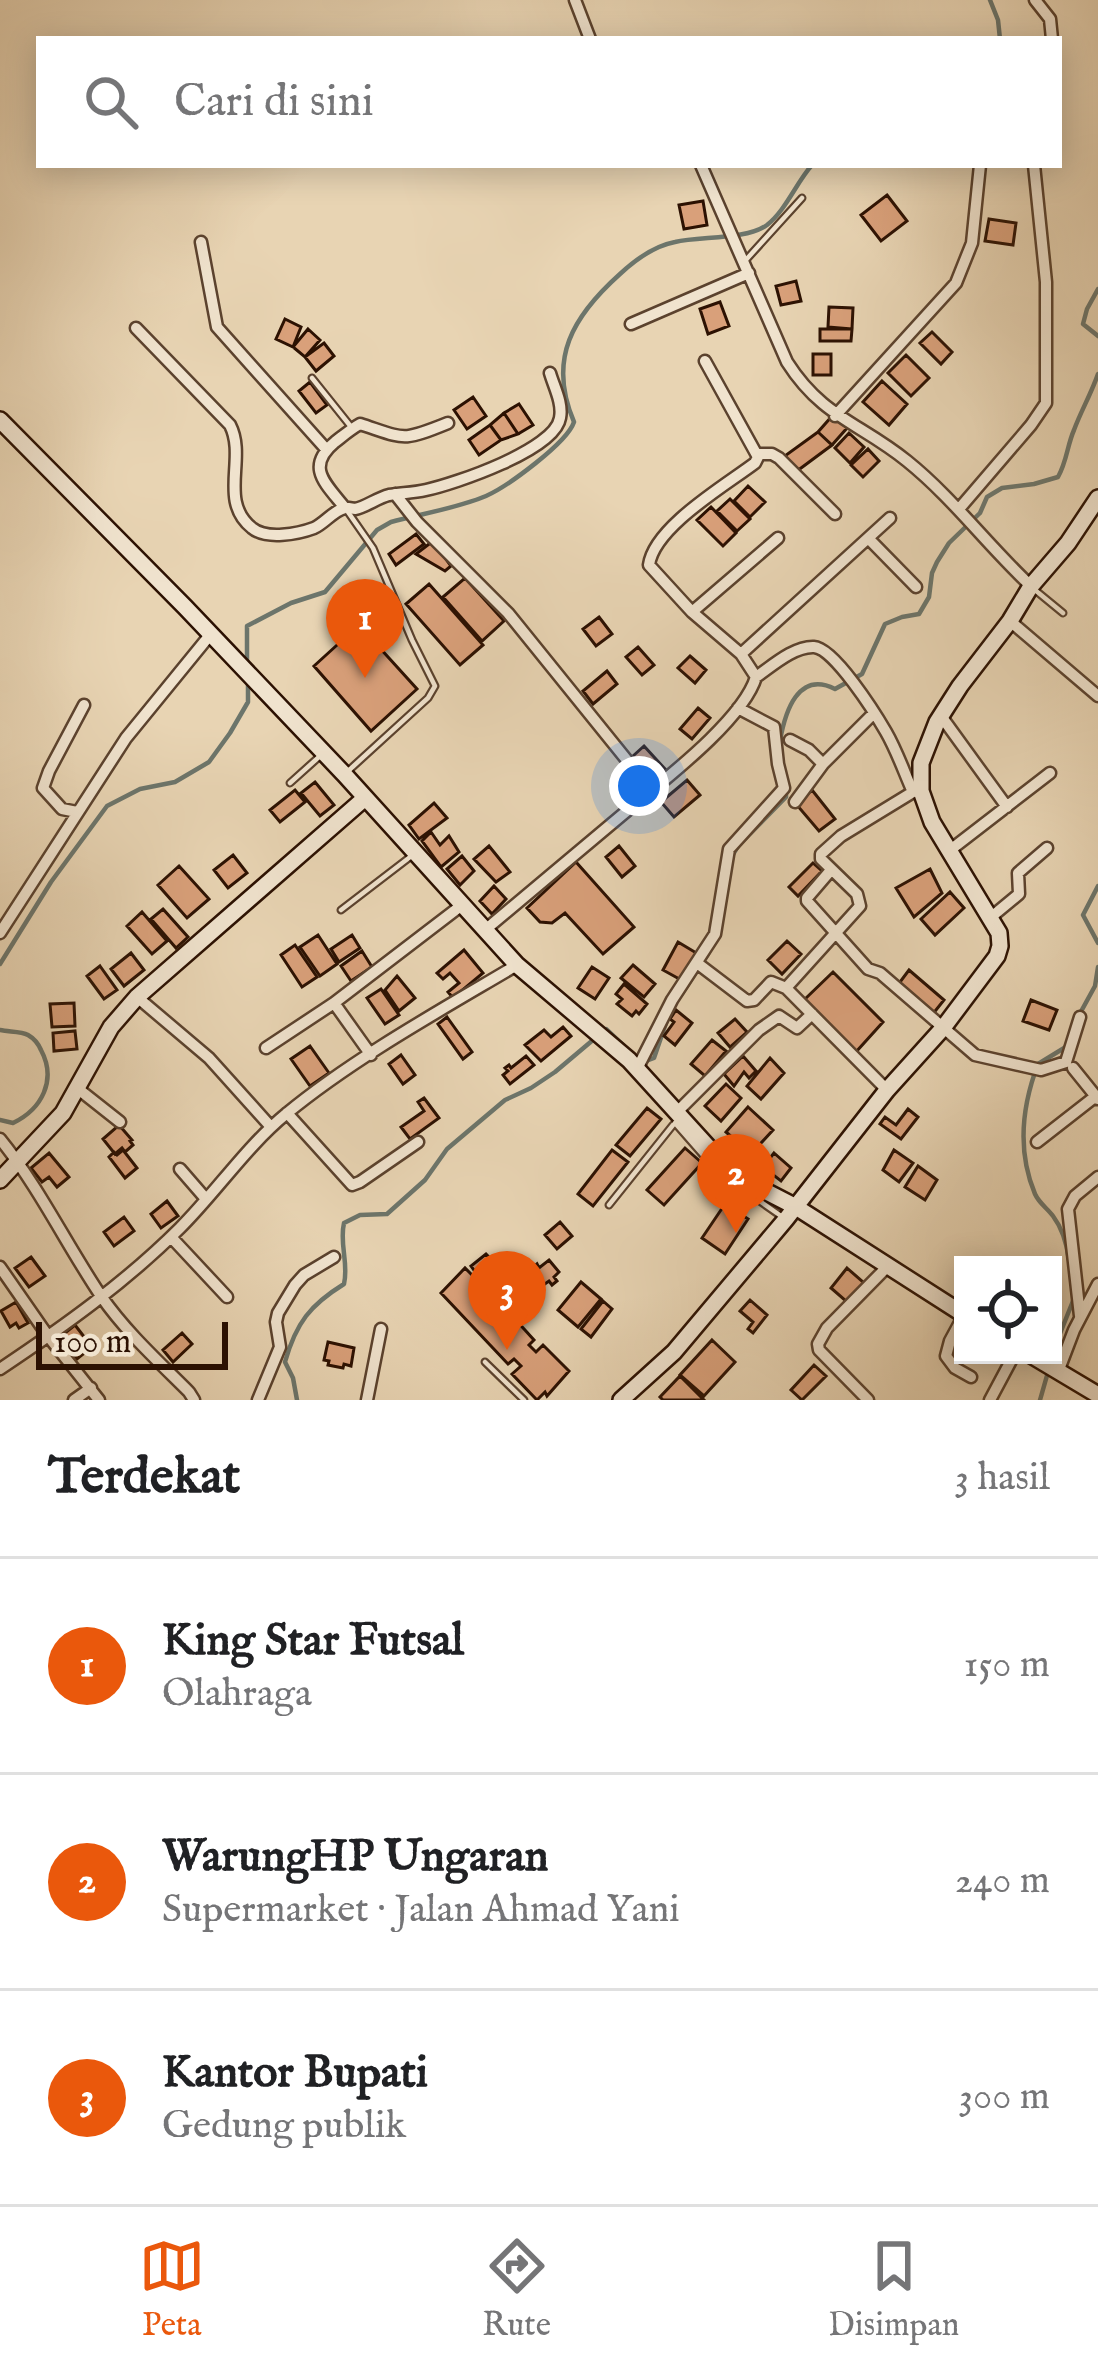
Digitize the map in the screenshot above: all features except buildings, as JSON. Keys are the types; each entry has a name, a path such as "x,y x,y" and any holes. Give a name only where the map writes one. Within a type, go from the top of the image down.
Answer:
{"street":[{"path":"575,0 589,36"},
{"path":"1035,0 1050,20 1052,36"},
{"path":"702,168 788,362 818,402 908,461 1031,586"},
{"path":"836,416 956,283 972,243 980,168"},
{"path":"958,509 1046,403 1046,282 1034,168"},
{"path":"201,242 217,327 326,449"},
{"path":"631,323 746,267"},
{"path":"136,328 230,425 236,436 234,497 241,517 257,533 314,527 345,508 430,489 506,462 557,426 561,416 550,373"},
{"path":"705,361 758,454 755,463 682,519 651,553 651,568 741,654 756,677"},
{"path":"0,420 344,774 517,965 639,1064 678,1117 725,1163 791,1213 954,1310"},
{"path":"345,508 319,469 326,449 360,424 402,438 448,423"},
{"path":"758,454 779,458 835,514"},
{"path":"394,494 508,613 651,790"},
{"path":"917,792 921,763 941,716 1098,498"},
{"path":"741,654 890,518"},
{"path":"692,612 778,538"},
{"path":"868,538 916,587"},
{"path":"1010,622 1098,695"},
{"path":"0,932 126,738 210,635"},
{"path":"485,929 700,748 738,708 756,677 789,654 812,646 828,652 874,713 1001,939 997,956 944,1028 633,1396"},
{"path":"77,812 62,809 43,788 84,704"},
{"path":"639,1064 672,1000 700,965 715,934 729,849 784,788 775,727 738,708"},
{"path":"795,802 823,764 874,713"},
{"path":"941,716 1006,807"},
{"path":"790,740 823,764"},
{"path":"949,851 1050,773"},
{"path":"785,988 858,911 860,901 820,854 917,792"},
{"path":"0,1180 63,1113 111,1027 137,997 365,798"},
{"path":"990,917 1019,893 1018,873 1047,848"},
{"path":"831,870 806,900 868,969 880,974 975,1055 1037,1069 1066,1062 1079,1017"},
{"path":"266,1048 334,1003 462,905"},
{"path":"0,1369 102,1297 171,1237 287,1113 517,965"},
{"path":"700,965 747,1001 771,982 785,988 887,1090"},
{"path":"137,997 218,1067 271,1127"},
{"path":"334,1003 371,1055"},
{"path":"678,1117 759,1030 779,1016 797,1028 812,1014"},
{"path":"1037,1142 1097,1097 1073,1069"},
{"path":"77,1088 120,1122"},
{"path":"287,1113 352,1185 418,1142"},
{"path":"0,1139 102,1297 194,1400"},
{"path":"180,1169 206,1199"},
{"path":"1081,1316 1068,1209 1075,1196 1098,1178"},
{"path":"171,1237 226,1297"},
{"path":"258,1400 280,1347 278,1313 304,1275 334,1257"},
{"path":"868,1400 819,1351 818,1343 886,1267"},
{"path":"0,1268 99,1400"},
{"path":"1098,1284 1047,1365 1098,1395"},
{"path":"367,1400 381,1329"},
{"path":"954,1333 946,1356 971,1377"},
{"path":"989,1400 1009,1364"},
{"path":"74,1400 91,1388"}],"lane":[{"path":"746,267 802,198"},
{"path":"312,377 352,428"},
{"path":"344,774 428,698 435,686 373,548 345,508"},
{"path":"1031,586 1063,613"},
{"path":"290,783 323,752"},
{"path":"341,910 414,854"},
{"path":"609,1205 678,1117"},
{"path":"485,1361 524,1400"}],"waterway":[{"path":"990,0 1000,36"},
{"path":"247,664 247,626 325,592 377,530 486,496 522,474 560,441 574,422 563,378 569,340 589,306 626,269 667,244 758,230 780,212 810,168"},
{"path":"1098,289 1083,324 1098,336"},
{"path":"780,741 790,707 803,689 812,685 835,689 862,674 885,624 919,614 929,597 937,562 980,513 987,497 1002,488 1058,477 1098,374"},
{"path":"0,964 51,882 107,806 140,789 175,782 209,762 248,702 248,681"},
{"path":"732,856 786,797 786,788"},
{"path":"1098,886 1083,915 1098,943"},
{"path":"681,995 708,954"},
{"path":"1078,1017 1095,986 1098,967"},
{"path":"646,1061 654,1058 667,1020"},
{"path":"297,1400 285,1362 306,1316 344,1284 344,1223 360,1215 387,1214 425,1180 447,1149 505,1100 555,1072 606,1029 624,1046"},
{"path":"0,1030 34,1040 47,1072 44,1092 32,1110 13,1123 0,1120"},
{"path":"1069,1045 1038,1064 1024,1129 1029,1178 1059,1226 1069,1260"},
{"path":"1062,1328 1073,1301"},
{"path":"1040,1400 1048,1372"}],"place":[{"name":"King Star Futsal","path":"365,678"},
{"name":"WarungHP Ungaran","path":"736,1233"},
{"name":"Kantor Bupati","path":"507,1350"}]}
